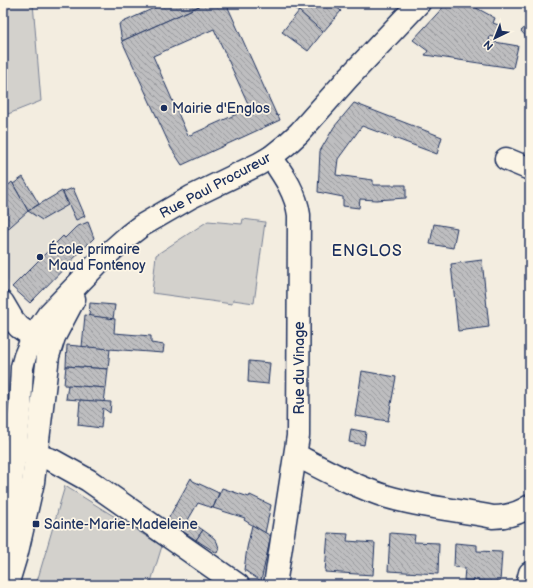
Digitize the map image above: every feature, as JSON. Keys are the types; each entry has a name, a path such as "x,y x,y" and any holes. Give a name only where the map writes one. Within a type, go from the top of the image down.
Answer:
{"street":[{"name":"Rue Paul Procureur","path":"3,550 15,448 22,367 33,337 53,309 88,273 128,236 156,216 191,196 230,179 271,157 299,133 348,78 419,3"},
{"name":"Rue du Vinage","path":"271,157 293,191 298,204 299,215 298,415 296,454 275,585"},
{"path":"506,158 530,169"},
{"name":"Rue Paul Procureur","path":"7,585 25,521 37,455 42,398 48,356 58,329 88,273"},
{"path":"3,303 19,327 33,337"},
{"path":"15,448 52,460 88,480 238,585"},
{"path":"296,454 358,486 405,501 493,517 505,517 515,514 530,506"},
{"path":"527,585 530,573"}],"shaded area":[{"path":"3,3 33,3 41,101 3,116"},
{"name":"École primaire Maud Fontenoy","path":"73,188 94,238 30,303 12,287 3,275 3,233 28,211 62,191"},
{"path":"243,219 265,222 254,303 233,300 232,304 152,293 156,255 208,221 242,224"},
{"path":"65,486 162,546 150,585 36,585"}],"building":[{"path":"165,3 206,3 122,41 119,24"},
{"path":"206,3 226,3 280,120 182,165 171,148 122,41","holes":["214,29 250,108 188,136 153,56"]},
{"path":"288,3 332,3 341,11 323,32"},
{"path":"447,3 472,3 471,5 495,18 493,23 501,26 498,38 490,36 489,41 518,46 513,68 425,55 428,51 413,40"},
{"path":"299,11 323,32 308,51 282,32"},
{"path":"530,23 530,41 521,31"},
{"path":"354,103 442,137 437,154 362,126 338,159 336,175 373,180 373,185 406,185 406,198 376,200 360,199 359,208 343,206 343,197 318,192 320,151 334,127"},
{"path":"23,177 39,204 28,211 13,184"},
{"path":"12,182 28,211 3,233 3,190"},
{"path":"73,188 85,216 76,220 63,192"},
{"path":"62,191 68,205 42,220 28,211"},
{"path":"88,222 94,238 30,303 12,287 63,236 65,238 76,227"},
{"path":"434,224 457,228 453,248 430,244"},
{"path":"482,260 489,327 458,331 451,264"},
{"path":"90,303 115,305 113,319 89,316"},
{"path":"85,315 115,319 114,333 151,336 151,343 164,345 163,353 82,347"},
{"path":"67,345 110,349 108,369 66,366"},
{"path":"249,361 270,363 268,384 248,382"},
{"path":"66,366 108,369 106,388 64,385"},
{"path":"362,371 396,377 388,421 355,416"},
{"path":"68,385 106,388 104,402 66,399"},
{"path":"80,400 111,402 110,413 103,408 101,428 78,425"},
{"path":"351,429 366,432 364,445 349,442"},
{"path":"191,478 193,481 219,493 213,508 198,503 188,520 203,530 196,540 167,521"},
{"path":"222,488 249,497 250,495 271,505 265,533 244,520 245,518 213,508"},
{"path":"252,525 271,536 261,581 244,570"},
{"path":"203,530 217,542 219,548 217,553 196,540"},
{"path":"328,533 348,534 347,541 375,543 373,575 325,572"},
{"path":"390,533 415,535 414,542 439,543 438,574 388,571"},
{"path":"455,543 477,545 477,551 502,552 500,582 464,580 465,568 454,567"}],"place":[{"name":"Mairie d'Englos","path":"164,108"},
{"name":"École primaire Maud Fontenoy","path":"40,257"},
{"name":"Sainte-Marie-Madeleine","path":"36,524"}],"district":[{"name":"ENGLOS","path":"367,250"}]}
